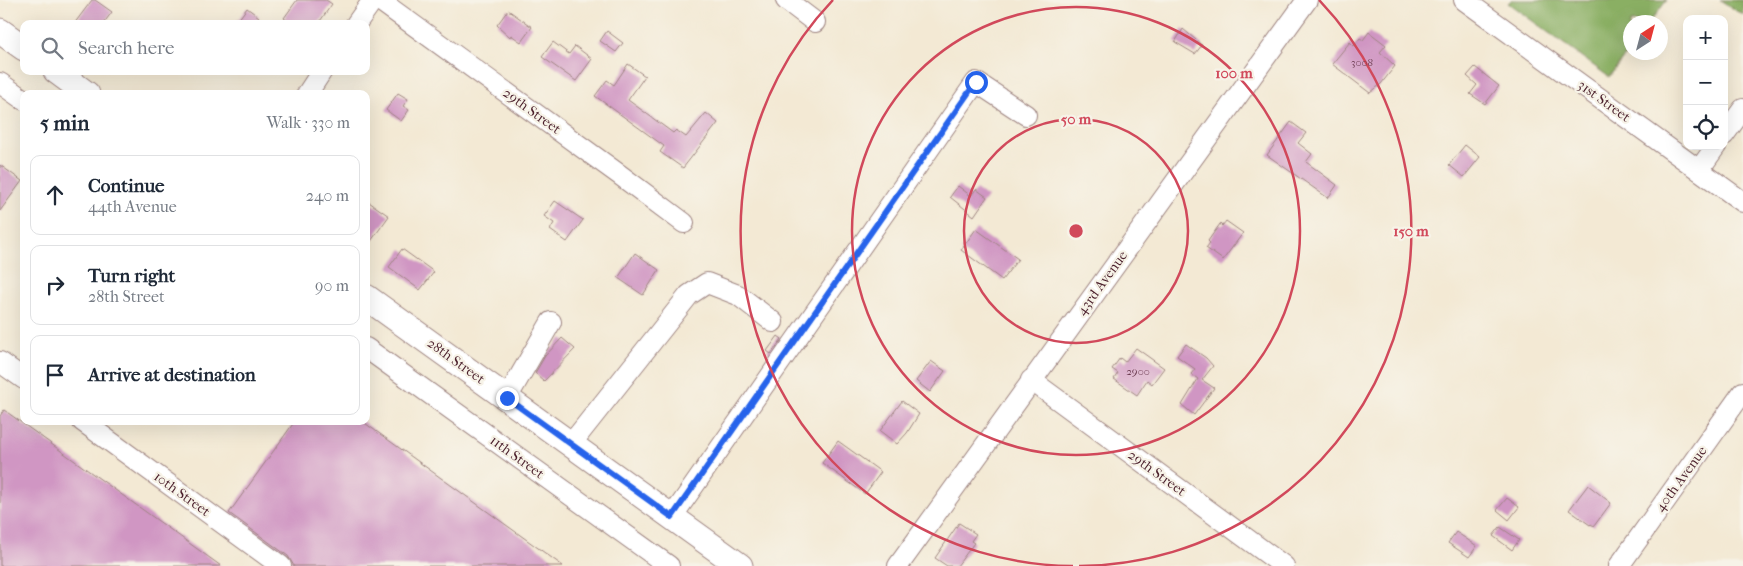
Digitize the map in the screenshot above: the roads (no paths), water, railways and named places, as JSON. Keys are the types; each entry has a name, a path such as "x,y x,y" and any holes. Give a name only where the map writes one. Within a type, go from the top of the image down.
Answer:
{"main road":[{"path":"0,30 20,45"},
{"path":"61,75 81,90"},
{"name":"28th Street","path":"370,300 740,566"}],"street":[{"path":"359,20 372,0"},
{"name":"29th Street","path":"379,0 684,223"},
{"path":"786,0 815,22"},
{"name":"43rd Avenue","path":"898,566 1307,0"},
{"name":"31st Street","path":"1464,0 1743,202"},
{"path":"309,90 319,75"},
{"path":"672,517 976,82 1026,116"},
{"path":"0,83 20,97"},
{"path":"1728,130 1743,109"},
{"path":"1699,170 1713,150"},
{"path":"571,444 689,295 707,283 738,295 773,322"},
{"path":"507,398 551,322"},
{"name":"11th Street","path":"370,351 668,566"},
{"path":"0,362 20,376"},
{"name":"29th Street","path":"1032,380 1271,562"},
{"name":"40th Avenue","path":"1619,566 1743,392"},
{"name":"10th Street","path":"87,425 281,566"}]}
